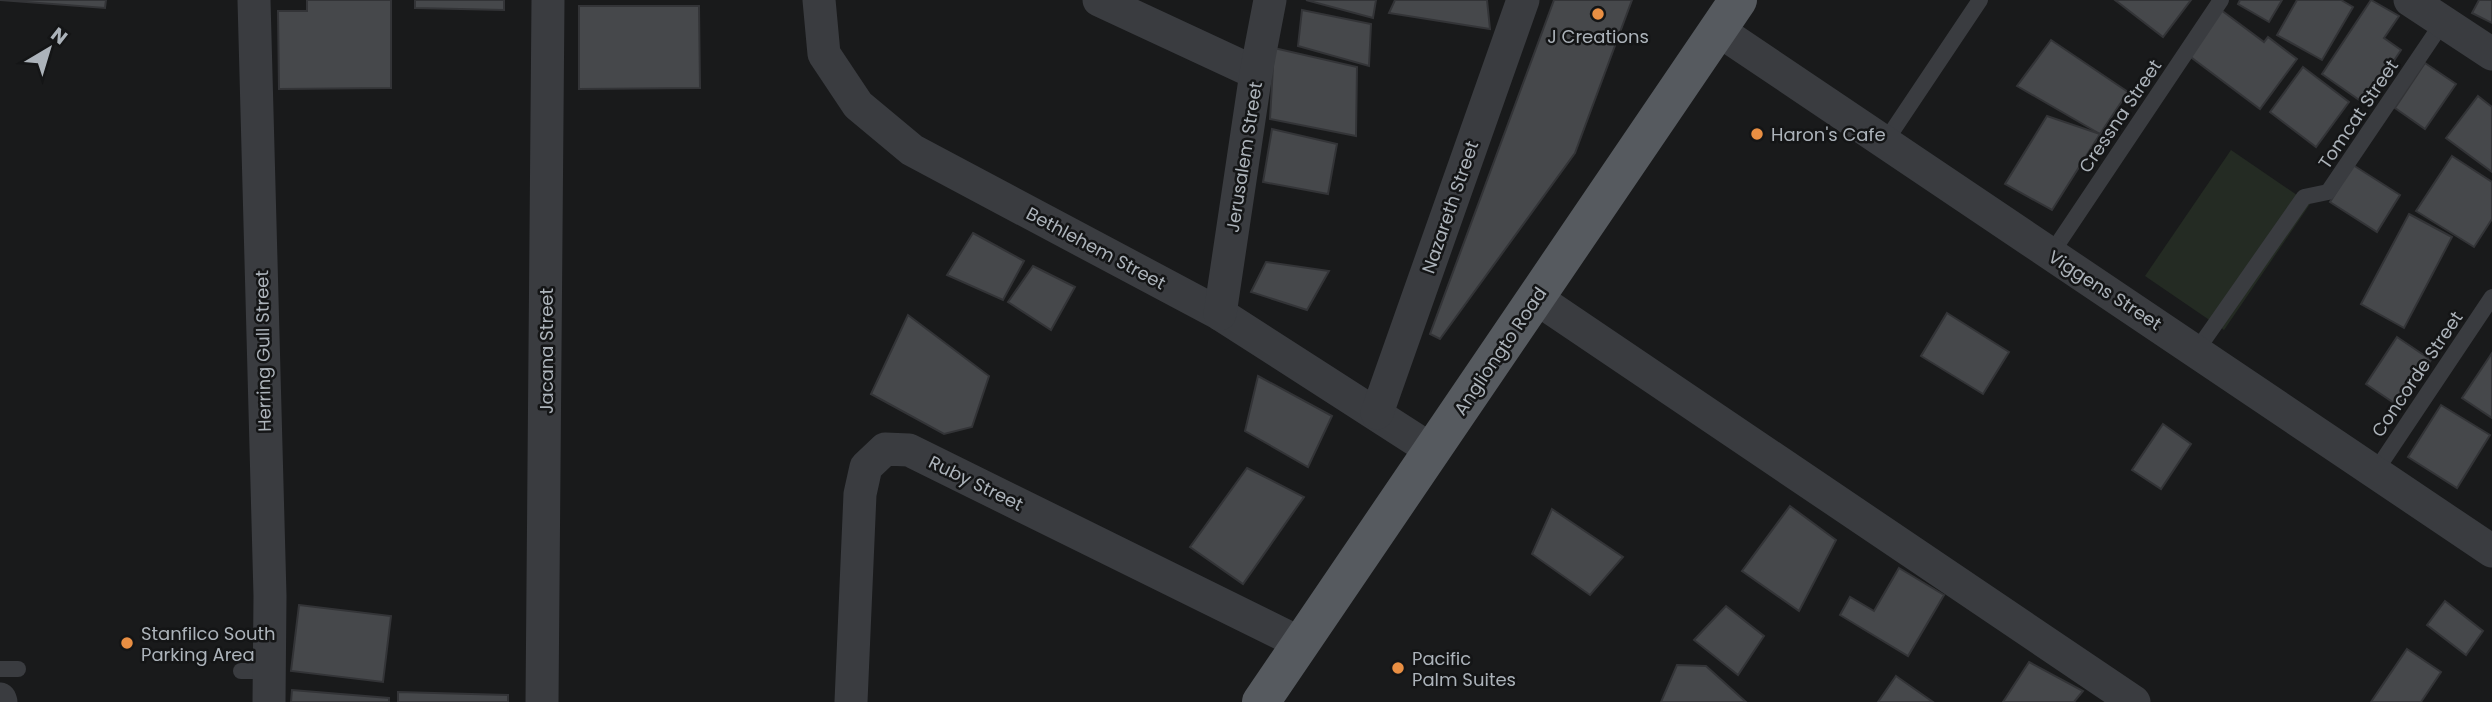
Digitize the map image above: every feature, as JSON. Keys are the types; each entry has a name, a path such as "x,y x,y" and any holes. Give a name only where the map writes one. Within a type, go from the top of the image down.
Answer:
{"main road":[{"name":"Angliongto Road","path":"1261,702 1728,15"}],"street":[{"name":"Herring Gull Street","path":"254,0 260,681"},
{"name":"Jacana Street","path":"542,702 548,0"},
{"name":"Bethlehem Street","path":"819,0 824,54 859,105 912,150 1220,314 1433,451"},
{"path":"1099,0 1256,73"},
{"name":"Jerusalem Street","path":"1220,314 1256,73 1270,0"},
{"name":"Nazareth Street","path":"1377,413 1523,0"},
{"path":"2410,0 2492,54"},
{"name":"Viggens Street","path":"1728,15 1885,142 2492,551"},
{"path":"1536,298 2134,702"},
{"name":"Ruby Street","path":"851,702 860,494 866,467 885,449 909,450 1300,643"}],"lane":[{"path":"1885,142 1980,0"},
{"name":"Cressna Street","path":"2051,254 2221,0"},
{"name":"Tomcat Street","path":"2197,350 2304,197 2328,192 2443,22"},
{"name":"Concorde Street","path":"2375,472 2492,297"},
{"path":"0,669 18,669"}],"shaded area":[{"path":"2231,150 2310,204 2224,330 2145,276"}],"building":[{"path":"0,0 106,0 105,8"},
{"path":"307,0 391,0 391,88 279,89 278,11 307,11"},
{"path":"415,0 504,0 504,10 415,8"},
{"path":"1306,0 1376,0 1373,18"},
{"path":"1395,0 1487,0 1490,29 1389,13"},
{"path":"1554,0 1632,0 1575,153 1440,339 1430,334"},
{"path":"2115,0 2191,0 2163,37"},
{"path":"2240,0 2282,0 2269,22 2238,4"},
{"path":"2297,0 2341,0 2353,7 2322,60 2277,35"},
{"path":"2371,0 2399,16 2384,38 2401,50 2365,104 2322,74"},
{"path":"2479,0 2492,0 2492,23 2472,13"},
{"path":"579,6 699,6 700,88 579,89"},
{"path":"1302,10 1371,24 1369,66 1298,46"},
{"path":"2221,10 2264,42 2268,37 2297,59 2260,109 2188,55"},
{"path":"2051,40 2128,92 2100,134 2017,86"},
{"path":"1274,48 1357,67 1356,136 1270,119"},
{"path":"2425,63 2456,84 2425,129 2395,108"},
{"path":"2303,67 2349,102 2316,147 2270,112"},
{"path":"2478,96 2492,107 2492,172 2446,138"},
{"path":"2047,116 2100,134 2052,210 2005,184"},
{"path":"1272,129 1337,144 1328,194 1263,182"},
{"path":"2452,156 2492,182 2492,219 2474,247 2416,211"},
{"path":"2353,165 2400,195 2377,232 2330,202"},
{"path":"2409,214 2452,237 2404,328 2361,304"},
{"path":"973,233 1024,261 1003,300 947,275"},
{"path":"1266,262 1329,271 1307,310 1251,292"},
{"path":"1033,266 1075,287 1051,330 1008,302"},
{"path":"1947,313 2009,352 1983,394 1921,356"},
{"path":"908,315 989,376 972,427 944,434 871,394"},
{"path":"2397,337 2431,360 2400,407 2366,384"},
{"path":"2492,353 2492,418 2462,398"},
{"path":"1258,376 1332,416 1308,467 1245,431"},
{"path":"2441,405 2490,435 2457,488 2408,457"},
{"path":"2163,424 2191,444 2161,489 2132,470"},
{"path":"1247,468 1304,497 1243,584 1190,547"},
{"path":"1790,506 1836,540 1799,611 1742,571"},
{"path":"1552,509 1623,557 1590,595 1532,554"},
{"path":"1899,568 1944,595 1908,656 1840,615 1850,597 1874,611"},
{"path":"2445,601 2483,631 2466,655 2427,625"},
{"path":"299,605 391,616 383,682 291,671"},
{"path":"1726,606 1764,636 1738,675 1694,640"},
{"path":"2407,649 2441,672 2421,702 2371,702"},
{"path":"2029,662 2083,691 2074,702 2003,702"},
{"path":"1677,665 1706,666 1746,702 1661,702"},
{"path":"1896,676 1933,702 1878,702"},
{"path":"292,690 389,698 389,702 291,702"},
{"path":"398,692 508,695 508,702 398,702"}],"place":[{"name":"J Creations","path":"1598,14"},
{"name":"Haron's Cafe","path":"1757,134"},
{"name":"Stanfilco South Parking Area","path":"127,643"},
{"name":"Pacific Palm Suites","path":"1398,668"}]}
